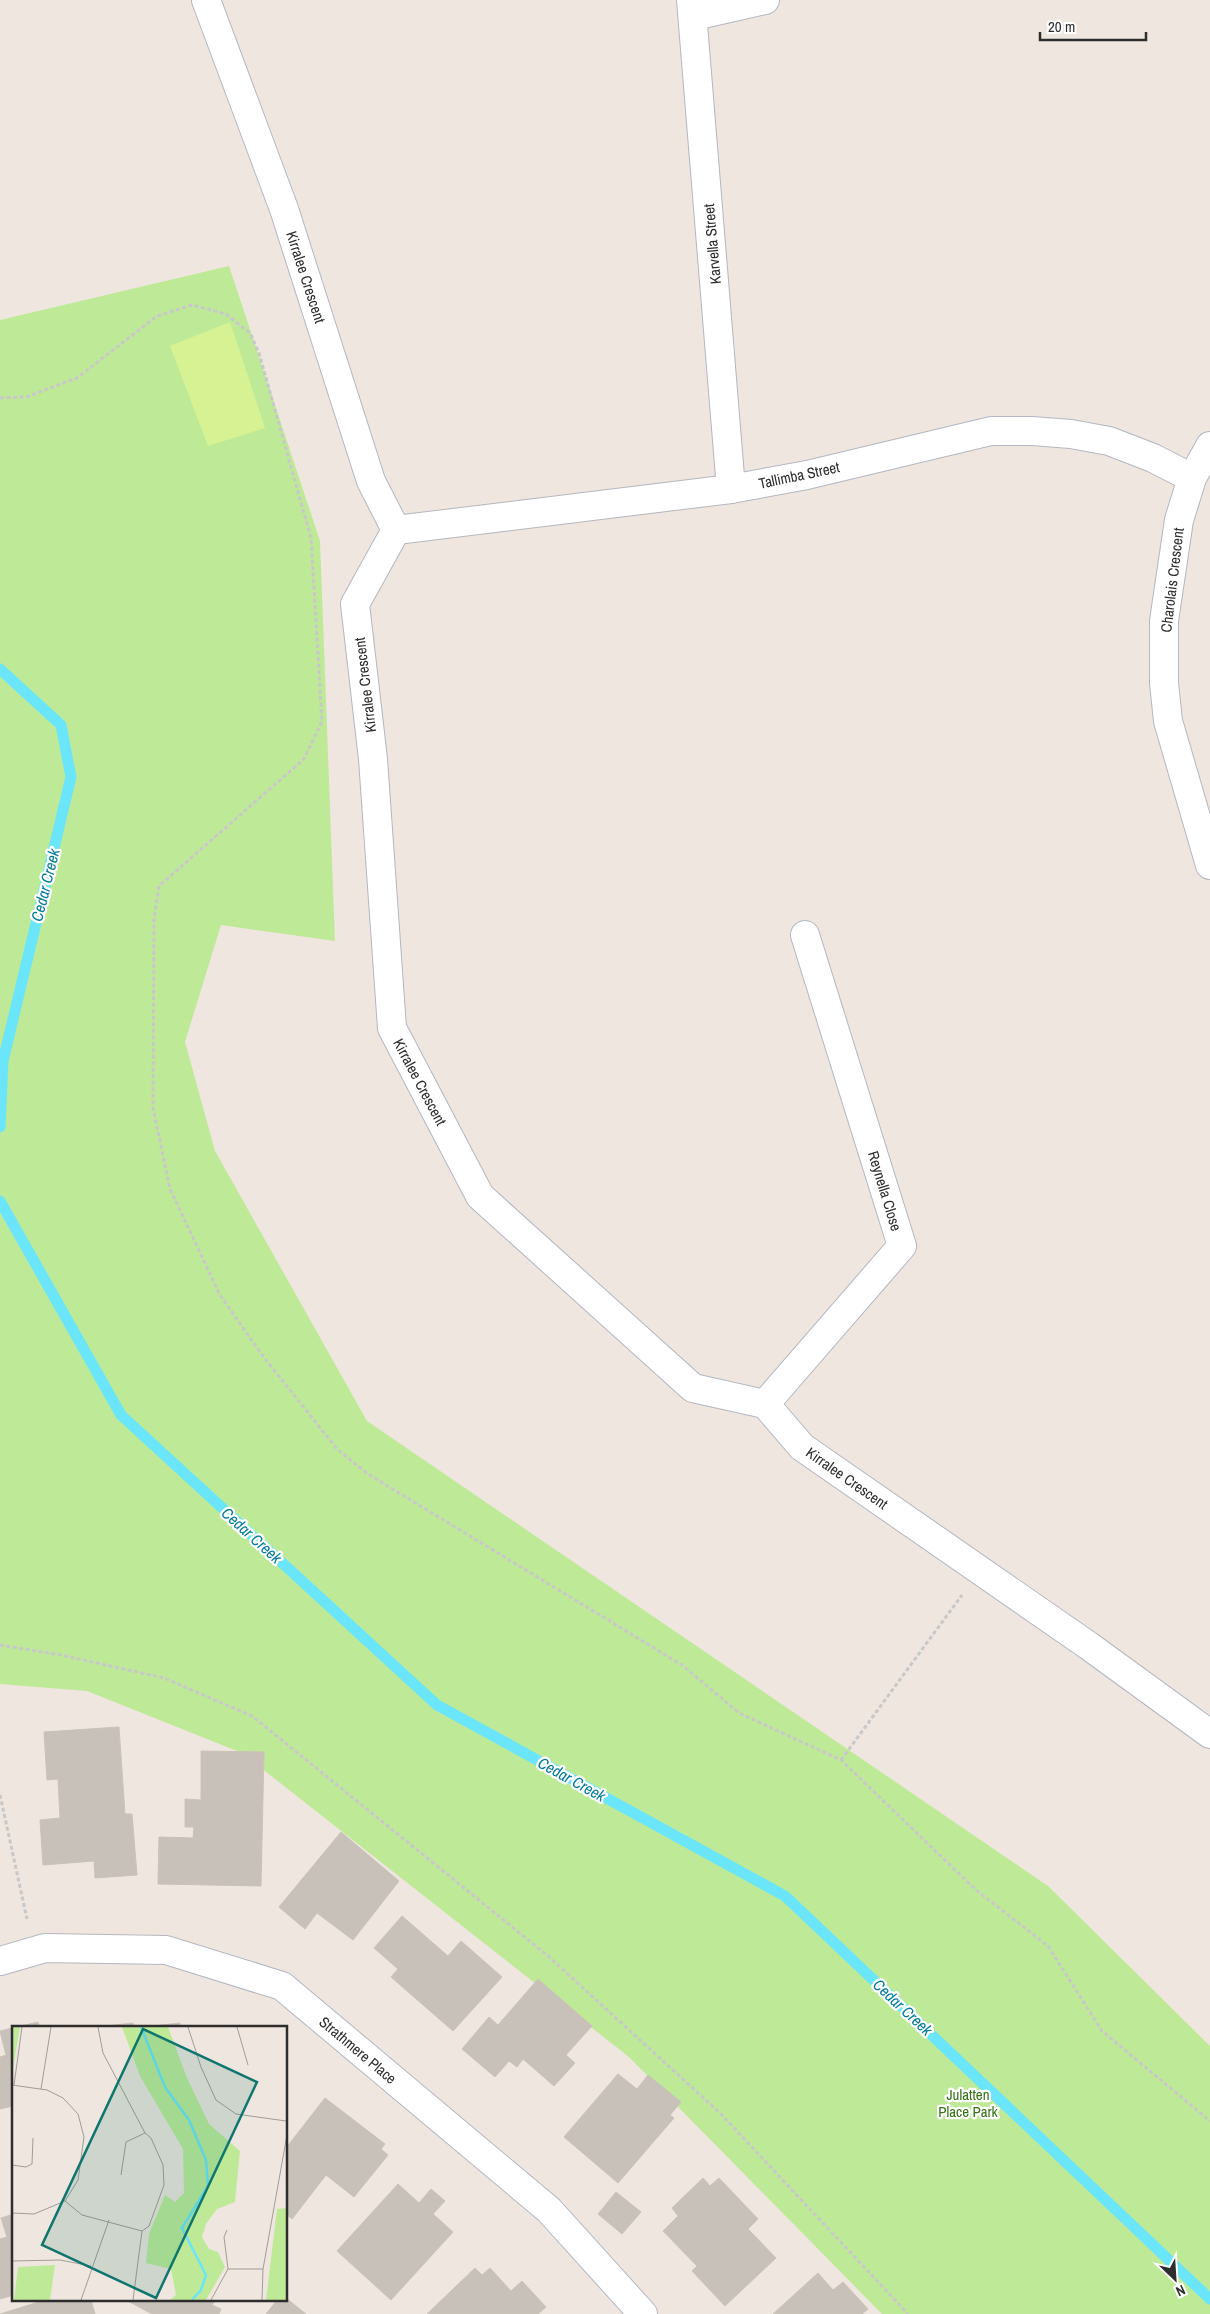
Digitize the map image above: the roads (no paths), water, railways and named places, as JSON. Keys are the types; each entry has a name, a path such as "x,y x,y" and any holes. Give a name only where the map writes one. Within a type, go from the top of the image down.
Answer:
{"street":[{"name":"Kirralee Crescent","path":"206,0 284,209 371,481 396,530 355,604 373,759 392,1028 480,1196 693,1388 765,1404 802,1447 980,1570 1210,1734"},
{"path":"692,8 765,0"},
{"name":"Karvella Street","path":"692,8 732,489"},
{"name":"Tallimba Street","path":"396,530 732,489 807,475 991,431 1071,434 1108,441 1153,458 1192,478"},
{"name":"Charolais Crescent","path":"1210,446 1192,478 1179,520 1164,621 1164,683 1168,721 1210,865"},
{"name":"Reynella Close","path":"765,1404 902,1246 805,935"},
{"name":"Strathmere Place","path":"0,1961 45,1948 166,1950 282,1986 549,2210 643,2314"}],"waterway":[{"name":"Cedar Creek","path":"0,669 61,725 71,777 3,1061 0,1127"},
{"name":"Cedar Creek","path":"0,1201 121,1415 437,1705 785,1896 1210,2299"}],"park label":[{"name":"Julatten Place Park","path":"968,2102"}]}
